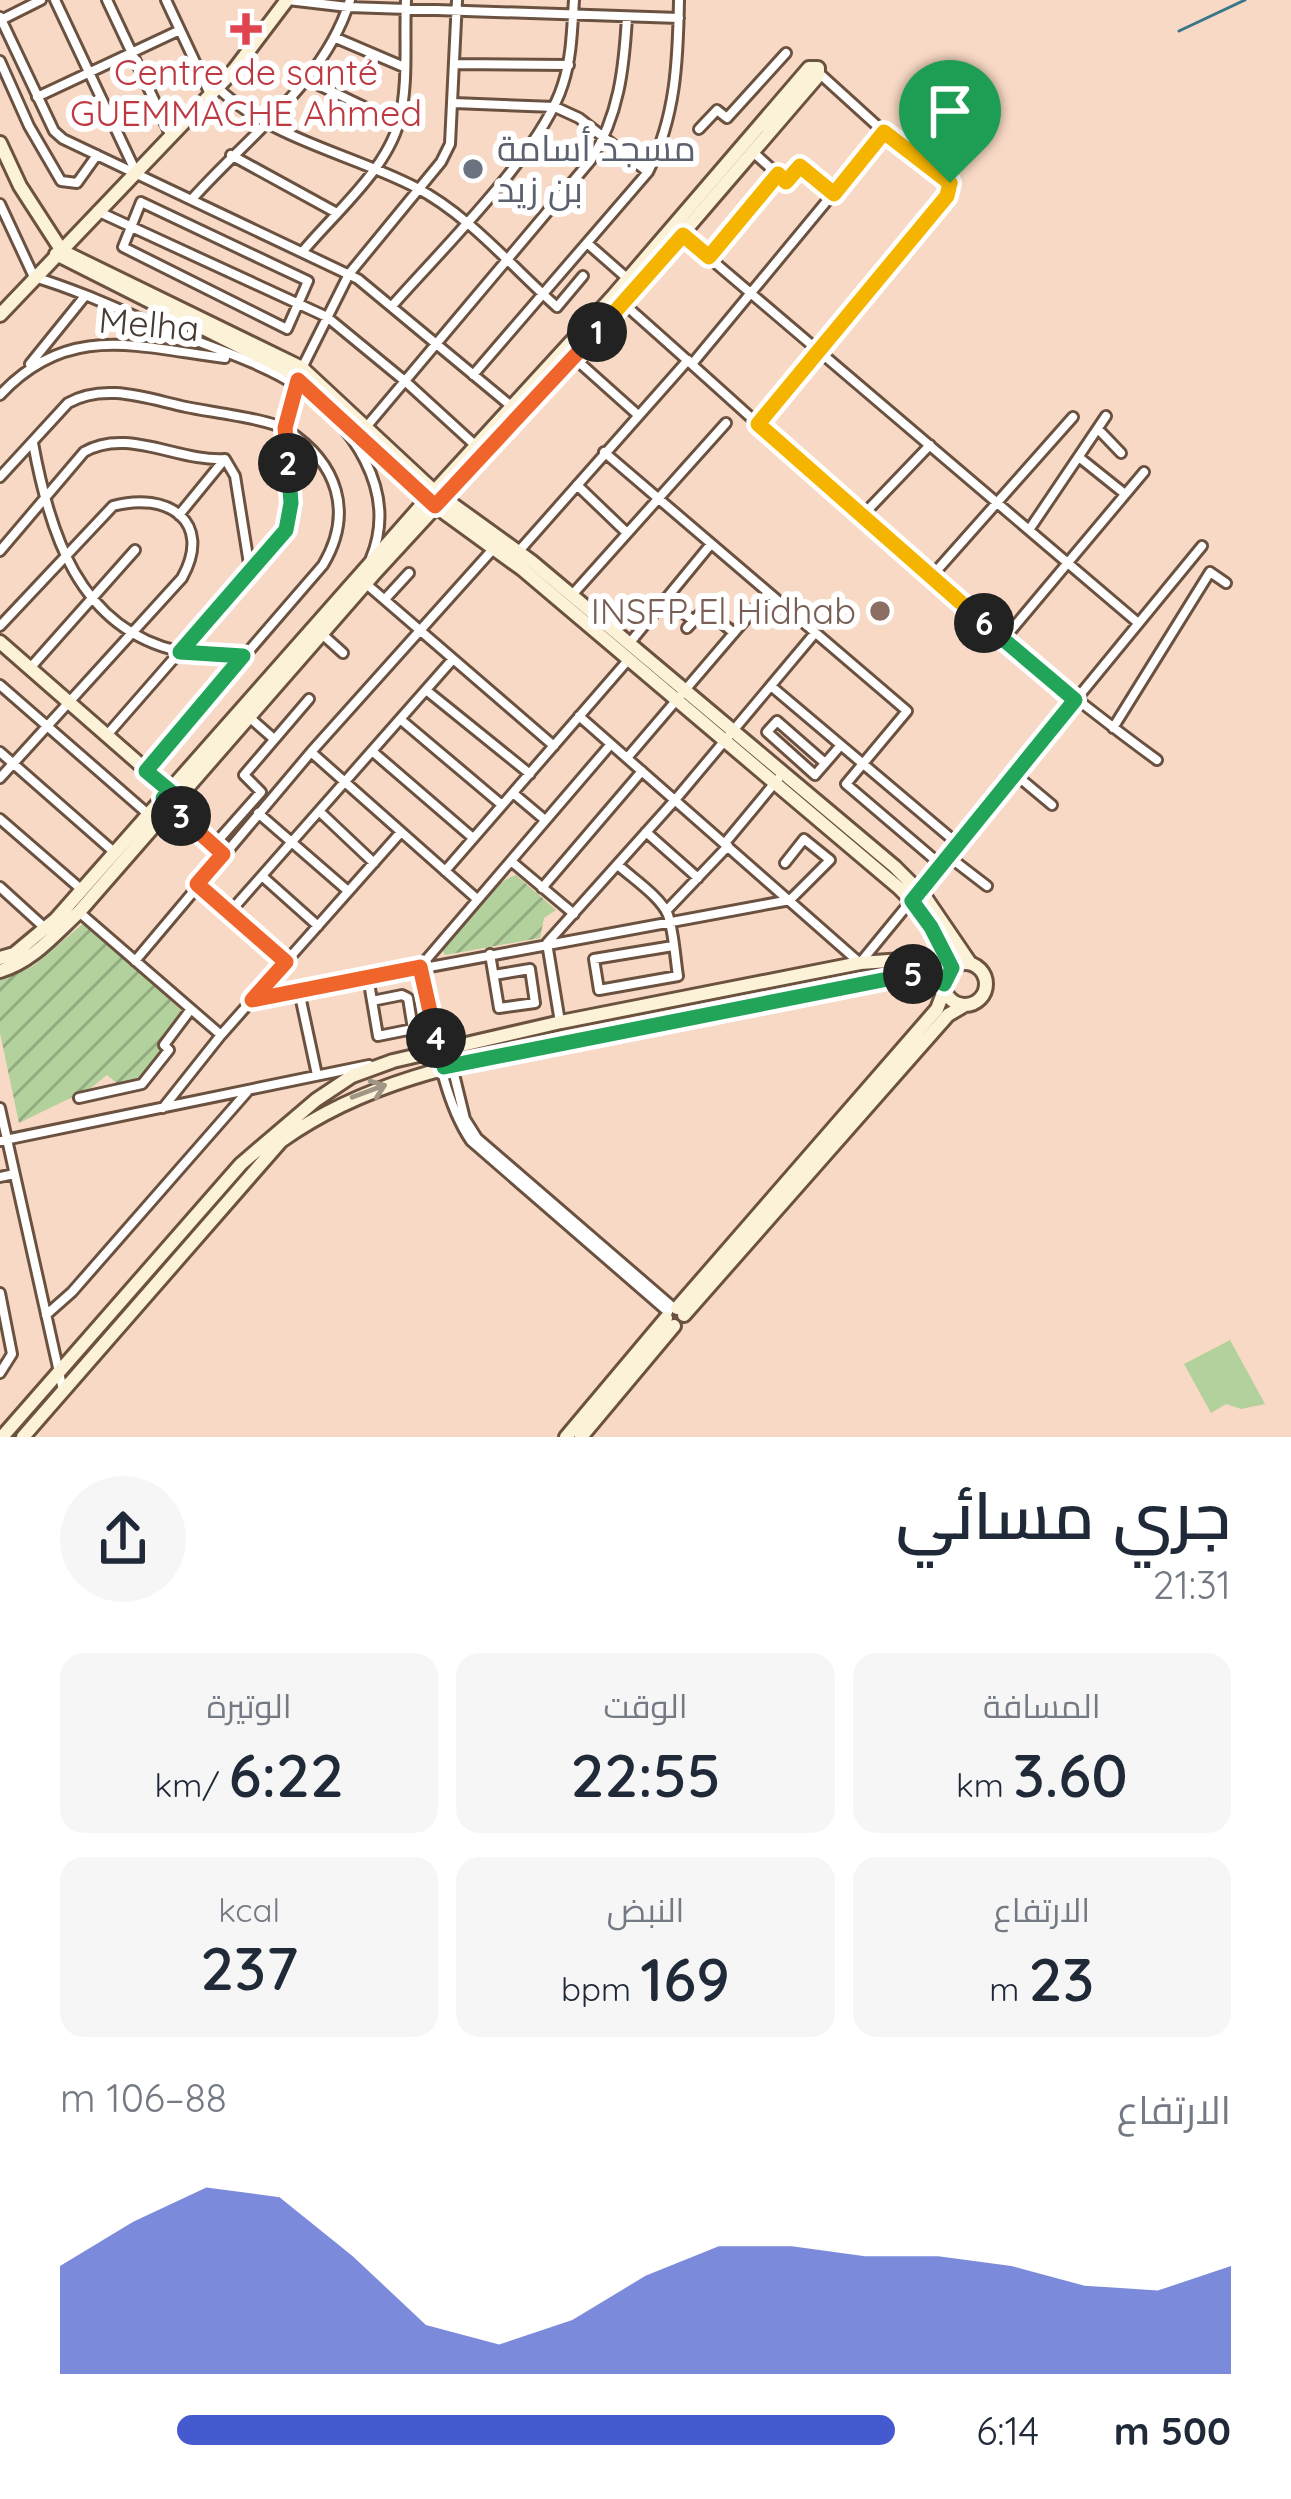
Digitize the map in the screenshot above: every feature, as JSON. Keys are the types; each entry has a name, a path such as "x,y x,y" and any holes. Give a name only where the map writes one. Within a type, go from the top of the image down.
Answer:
{"street":[{"path":"41,0 0,19 54,131 349,274 516,411"},
{"path":"55,0 135,170"},
{"path":"107,0 170,135"},
{"path":"166,0 214,91 238,107 418,189 465,222 556,307 583,276"},
{"path":"0,315 257,44 287,0 679,18"},
{"path":"392,306 524,154 555,107 569,65 574,0"},
{"path":"473,375 648,172 671,112 680,0"},
{"path":"193,198 308,79 336,38 349,3"},
{"path":"304,250 373,169 398,124 406,3"},
{"path":"107,735 276,544 291,518 285,428 299,378 349,274 450,145 457,5"},
{"path":"367,426 591,160 620,92 628,17"},
{"path":"37,97 180,30"},
{"path":"336,38 404,67"},
{"path":"699,129 717,110 727,118 786,53"},
{"path":"0,61 29,126 61,181 77,183 97,155"},
{"path":"456,64 569,65"},
{"path":"429,499 619,299 744,156 809,68 816,67 884,132 947,178 950,191 758,424"},
{"path":"308,79 398,124"},
{"path":"454,103 555,107 579,118 648,172"},
{"path":"519,551 752,293 884,132"},
{"path":"0,143 59,253"},
{"path":"231,155 335,212"},
{"path":"744,156 786,182 800,166 834,194"},
{"path":"0,160 14,190 59,253 299,378 367,426 429,499"},
{"path":"709,257 778,174"},
{"path":"141,202 308,281 300,304 287,329 123,247 141,202"},
{"path":"0,204 34,277 238,359 299,378 429,499 499,544 916,896 981,971 986,984 981,998 948,1015 674,1315 581,1437"},
{"path":"96,210 327,317 476,446"},
{"path":"678,231 1137,622"},
{"path":"619,299 628,279 678,231"},
{"path":"587,243 628,279"},
{"path":"25,369 85,296"},
{"path":"619,299 1004,640 1157,760"},
{"name":"Melha","path":"0,395 25,369 64,349 87,344 238,359"},
{"path":"569,353 638,415"},
{"path":"245,713 321,634 363,577 379,526 374,477 350,436 299,378"},
{"path":"0,476 68,403 81,396 116,392 285,428 329,471 339,500 339,532 323,565 146,771"},
{"path":"0,971 17,966 39,950 79,912 170,798 429,499 476,446 516,411"},
{"path":"1029,530 1106,416"},
{"path":"931,577 1072,417"},
{"path":"572,595 726,423"},
{"path":"1097,429 1121,453"},
{"path":"33,441 44,503 63,558 93,598 129,633 180,652 243,656"},
{"path":"0,551 84,452 98,444 116,441 225,459"},
{"path":"862,516 930,445"},
{"path":"604,452 907,711 846,784 941,865"},
{"path":"1080,458 1125,494"},
{"path":"225,459 235,476 250,572"},
{"path":"179,514 225,459"},
{"path":"1004,640 1144,472"},
{"path":"577,485 627,533"},
{"path":"0,626 112,506 163,504 179,514 193,532 194,555 182,578 0,778"},
{"path":"499,544 519,551 631,652"},
{"path":"135,961 311,752 499,544"},
{"path":"445,871 579,716 631,652 664,599 711,544"},
{"path":"860,963 1202,546"},
{"path":"30,668 135,550"},
{"path":"1113,728 1210,572 1226,583"},
{"path":"386,598 409,573"},
{"path":"363,577 554,746"},
{"path":"627,758 768,593"},
{"path":"664,599 690,625 708,605 734,633"},
{"path":"547,943 815,633"},
{"path":"321,634 344,652"},
{"path":"0,642 146,771 223,854"},
{"path":"230,912 453,659"},
{"path":"0,685 149,814"},
{"path":"771,686 958,844"},
{"path":"426,689 530,773"},
{"path":"214,845 261,792 244,775 309,699"},
{"path":"245,713 274,739"},
{"path":"579,716 860,963"},
{"path":"400,719 502,806"},
{"path":"825,763 776,721 767,732 815,775 841,745"},
{"path":"420,967 610,744"},
{"path":"372,751 473,838"},
{"path":"0,752 115,853"},
{"path":"311,752 477,899"},
{"path":"542,887 642,771"},
{"path":"1015,774 1052,805"},
{"path":"667,910 779,777"},
{"path":"513,793 544,820"},
{"path":"0,958 14,954 45,928 149,814 170,798"},
{"path":"319,812 374,863"},
{"path":"258,814 348,891"},
{"path":"0,819 82,890"},
{"path":"162,1109 220,1035 401,832"},
{"path":"646,832 698,878"},
{"path":"252,1000 790,900 830,860 804,839 785,863"},
{"path":"948,856 987,886"},
{"path":"511,860 574,914"},
{"path":"618,865 667,910 669,922 673,946 678,976 599,990 594,959 673,946"},
{"path":"262,876 318,926"},
{"path":"197,884 286,962"},
{"path":"0,887 45,928"},
{"path":"916,896 931,927 953,1001 964,1005"},
{"path":"79,912 220,1035"},
{"path":"547,943 560,1022"},
{"path":"490,954 499,1009 535,1003 530,969 494,975"},
{"path":"3,1140 860,963 917,959 947,979"},
{"path":"566,1437 937,1009 947,979 970,963"},
{"path":"420,967 438,1049 448,1066 458,1123 470,1142 674,1315"},
{"path":"23,1437 281,1141 354,1096 448,1066 877,980 922,972 947,979"},
{"path":"368,977 372,1001 378,1036 413,1029 408,998 372,1001"},
{"path":"299,991 317,1075"},
{"path":"79,1098 142,1084 169,1050 164,1045 191,1010"},
{"path":"2,1437 265,1141 352,1076 393,1061"},
{"path":"46,1315 72,1292 248,1091"},
{"path":"0,1108 3,1140 62,1390"},
{"path":"0,1177 14,1174"},
{"path":"0,1293 12,1354 0,1372"}],"green space":[{"path":"516,875 556,910 544,918 540,938 445,955 442,950 476,908"},
{"path":"85,922 184,1013 138,1081 120,1086 107,1075 91,1088 19,1123 0,1033 0,978 33,966"},
{"path":"1230,1340 1265,1404 1241,1409 1226,1404 1211,1413 1184,1364"}],"waterway":[{"path":"1179,31 1245,0"}],"place":[{"name":"Centre de santé GUEMMACHE Ahmed","path":"246,29"},
{"name":"مسجد أسامة بن زيد","path":"473,169"},
{"name":"INSFP El Hidhab","path":"880,611"}],"route":[{"path":"884,132 950,183 947,196 758,424 1075,700 912,901 952,968 944,984 922,972 444,1067 420,967 252,1000 286,962 197,884 223,854 163,798 170,791 146,771 243,656 180,652 286,530 291,503 285,428 298,380 435,506 683,235 709,257 778,174 786,182 800,166 834,194 884,132"}]}
